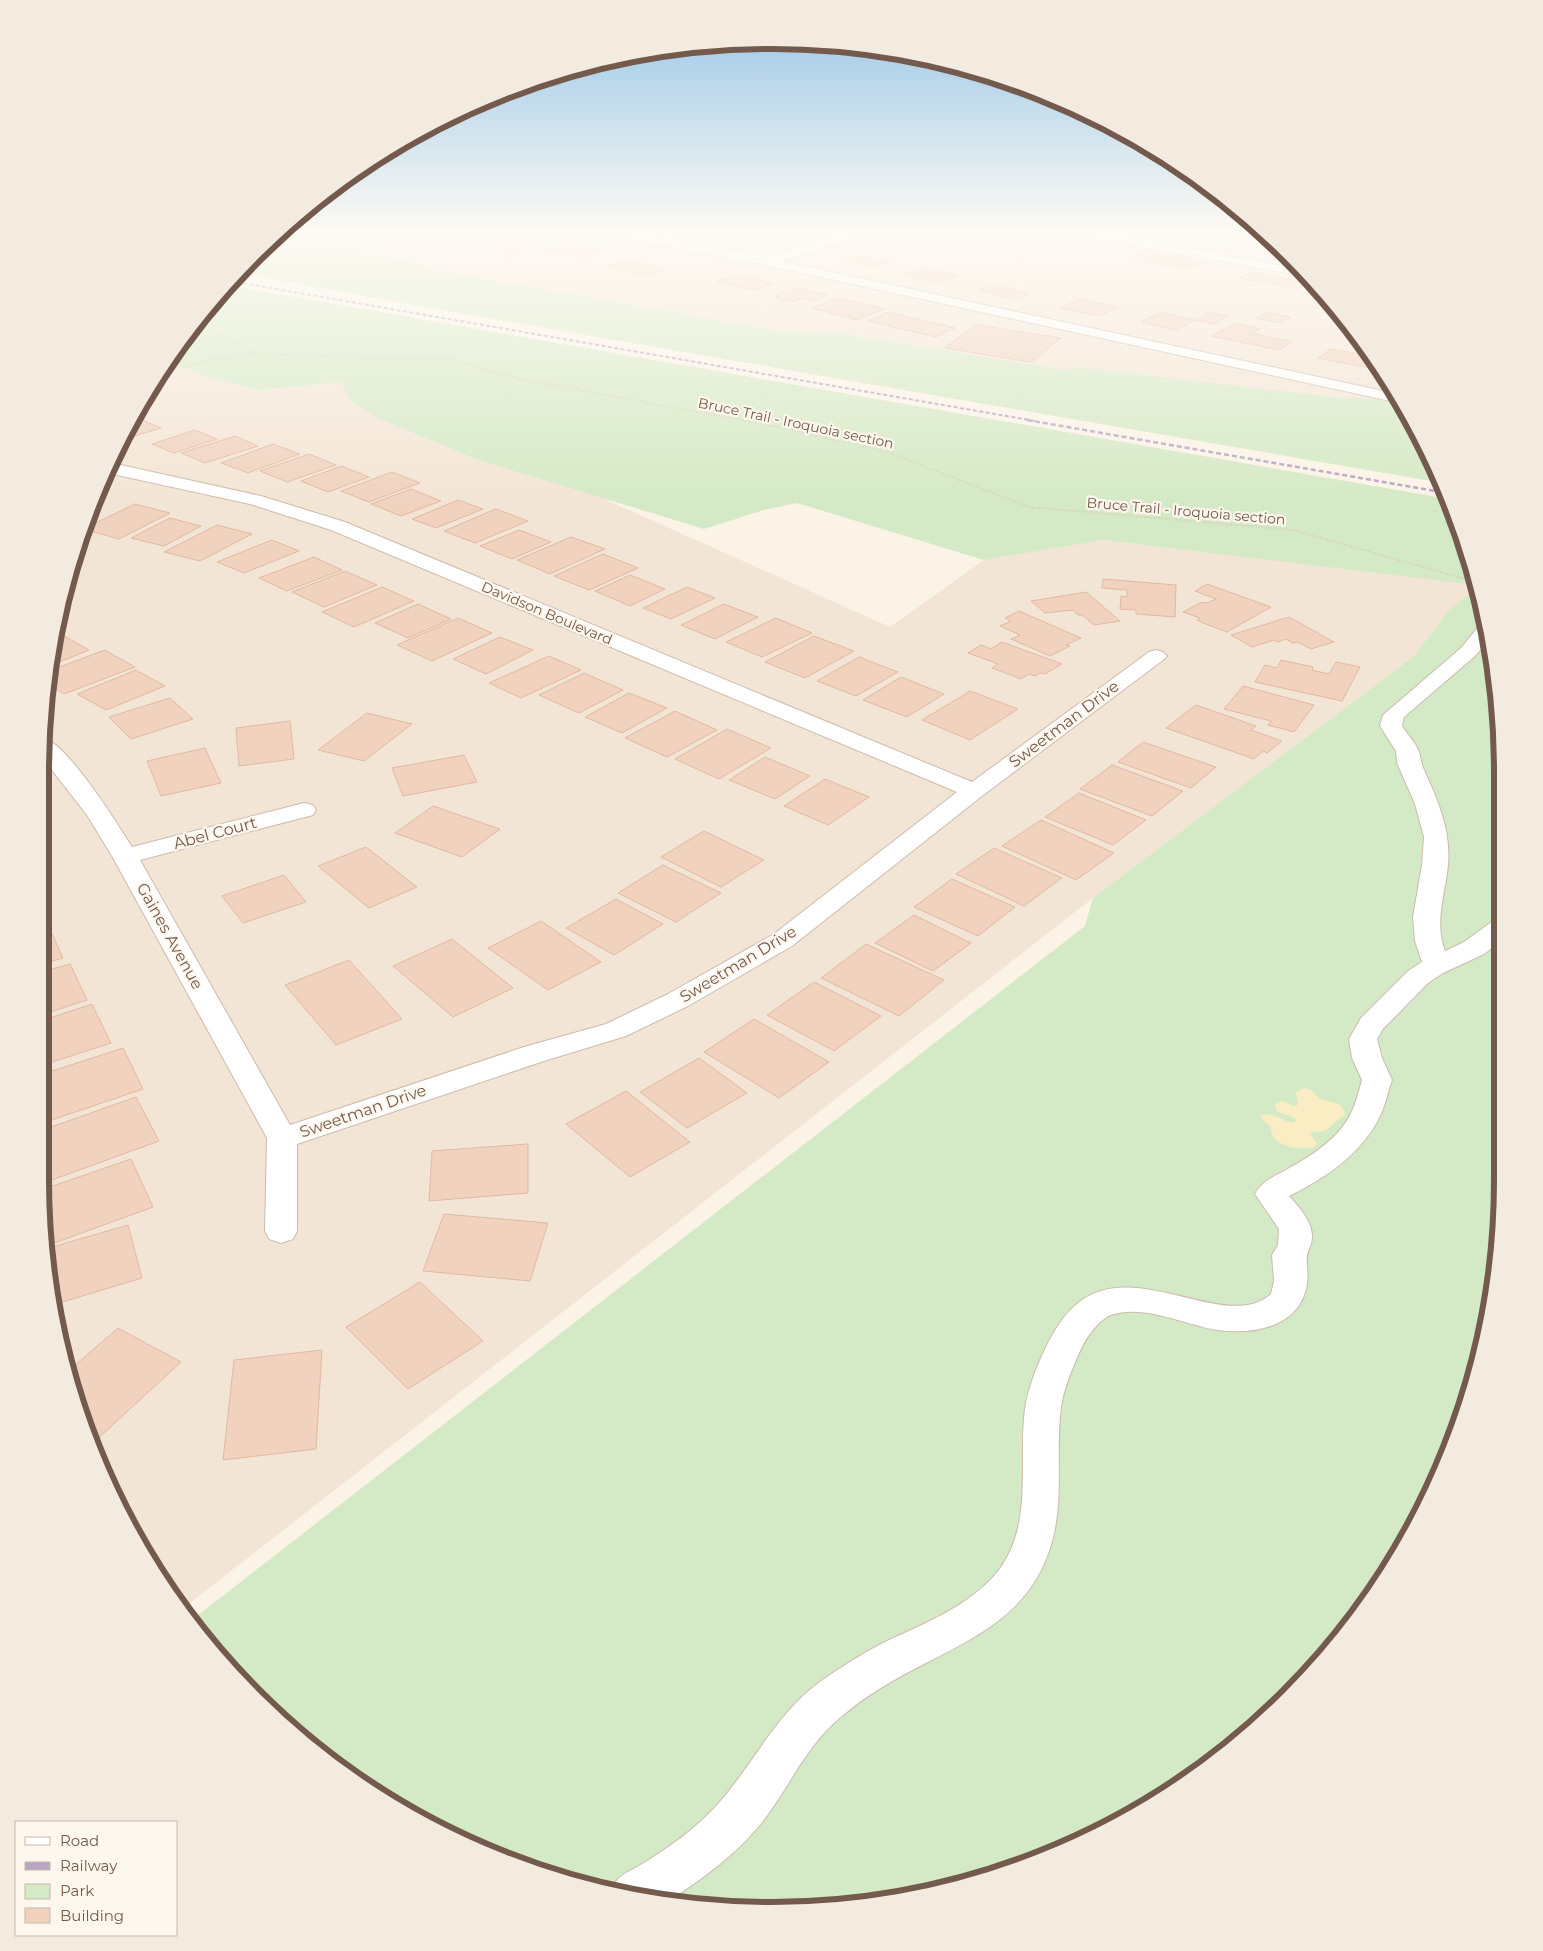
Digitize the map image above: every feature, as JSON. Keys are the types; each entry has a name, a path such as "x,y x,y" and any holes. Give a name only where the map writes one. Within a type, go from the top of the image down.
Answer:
{"street":[{"path":"1048,323 1389,397"},
{"name":"Davidson Boulevard","path":"115,469 255,500 338,526 974,791"},
{"path":"1437,965 1428,941 1426,916 1436,865 1436,837 1426,804 1409,762 1409,756 1391,726 1394,715 1468,652 1481,636"},
{"name":"Sweetman Drive","path":"282,1138 534,1054 616,1030 678,1000 783,940 974,791 1156,656"},
{"name":"Gaines Avenue","path":"49,750 98,812 125,856 282,1138"},
{"name":"Abel Court","path":"125,856 304,810"},
{"path":"642,1890 688,1862 721,1836 748,1805 806,1720 873,1669 955,1630 987,1609 1013,1584 1026,1563 1035,1539 1040,1514 1044,1406 1064,1346 1089,1312 1106,1303 1127,1300 1145,1301 1205,1315 1246,1320 1277,1310 1283,1304 1288,1298 1292,1285 1289,1255 1295,1246 1296,1238 1292,1222 1271,1194 1273,1190 1303,1176 1344,1146 1365,1116 1377,1080 1367,1058 1363,1039 1371,1024 1418,977 1437,965 1474,948 1494,933"},
{"path":"281,1231 282,1138"}],"path":[{"name":"Bruce Trail - Iroquoia section","path":"203,326 255,354 453,360 519,379 778,427 890,453 1029,507 1293,530 1462,578 1468,577"},
{"path":"170,371 200,362 255,354"}],"shaded area":[{"path":"736,323 1338,323 1372,370 1390,398 1340,398 1071,371 845,334 775,330"},
{"path":"175,364 202,375 259,390 341,382 349,399 375,417 478,460 600,497 890,627 984,560 1104,540 1470,584 1472,592 1449,610 1414,656 1093,898 188,1605 146,1541 123,1499 87,1412 73,1367 55,1274 50,1227 49,1180 49,772 50,724 55,677 73,584 87,539 123,452 146,410"}],"green space":[{"path":"205,323 443,323 1440,497 1456,539 1470,584 1104,540 984,560 797,503 764,510 704,529 478,460 375,417 349,399 341,382 259,390 202,375 175,364"},
{"path":"517,323 736,323 775,330 845,334 1071,371 1075,367 1340,398 1390,398 1420,452 1433,481"},
{"path":"1472,592 1488,677 1493,724 1493,1227 1480,1321 1470,1367 1456,1412 1420,1499 1397,1541 1345,1619 1315,1656 1283,1691 1248,1723 1211,1753 1133,1805 1091,1828 1004,1864 959,1878 866,1896 819,1901 724,1901 677,1896 584,1878 539,1864 452,1828 370,1780 332,1753 260,1691 228,1656 196,1616 1085,926 1093,898 1414,656 1449,610"}],"sand":[{"path":"1305,1088 1311,1090 1320,1099 1338,1104 1345,1114 1323,1132 1315,1131 1310,1133 1317,1144 1315,1147 1294,1148 1275,1139 1271,1127 1261,1118 1262,1115 1267,1114 1295,1122 1295,1118 1276,1111 1275,1105 1281,1101 1292,1106 1298,1105 1296,1092"}],"building":[{"path":"877,323 934,323 955,328 936,337"},
{"path":"1146,323 1189,323 1176,330"},
{"path":"1237,323 1260,329 1251,333 1292,342 1279,350 1211,336"},
{"path":"976,325 1061,338 1031,362 945,348"},
{"path":"1331,349 1361,355 1371,368 1318,358"},
{"path":"141,419 161,428 131,437"},
{"path":"195,430 217,439 174,453 152,444"},
{"path":"235,436 258,446 205,463 181,453"},
{"path":"273,444 300,454 248,473 221,463"},
{"path":"309,454 336,465 287,482 260,471"},
{"path":"341,466 369,477 328,492 301,481"},
{"path":"392,472 420,483 369,502 341,491"},
{"path":"411,489 441,501 401,516 371,504"},
{"path":"458,500 483,509 436,528 412,519"},
{"path":"135,504 170,513 119,539 90,531 93,524"},
{"path":"496,509 528,521 475,543 444,531"},
{"path":"170,518 201,526 164,546 131,538"},
{"path":"217,525 252,534 200,561 164,552"},
{"path":"519,530 551,542 512,559 480,546"},
{"path":"571,537 605,549 550,574 517,560"},
{"path":"272,540 299,551 244,573 217,562"},
{"path":"603,554 638,568 589,590 554,576"},
{"path":"314,557 342,570 287,591 259,578"},
{"path":"345,571 377,585 324,607 292,592"},
{"path":"630,575 665,589 630,606 595,591"},
{"path":"1103,579 1176,585 1175,617 1136,614 1136,610 1120,609 1121,596 1127,597 1127,590 1102,588"},
{"path":"1207,584 1271,607 1227,632 1203,623 1197,620 1200,618 1183,612 1202,602 1207,603 1216,599 1195,591"},
{"path":"382,587 414,601 354,627 322,612"},
{"path":"687,587 715,598 671,619 643,608"},
{"path":"1086,592 1120,621 1094,625 1073,610 1045,613 1031,601"},
{"path":"418,604 451,619 408,638 375,623"},
{"path":"724,604 758,617 715,639 681,625"},
{"path":"1019,611 1081,638 1050,656 1011,639 1020,635 1000,626 1011,621 1005,618"},
{"path":"1289,617 1334,642 1311,649 1286,639 1278,642 1274,640 1252,647 1231,635"},
{"path":"458,618 492,633 432,661 397,645"},
{"path":"776,618 812,633 762,657 726,642"},
{"path":"64,636 89,650 57,663 62,637"},
{"path":"814,636 854,651 805,678 765,662"},
{"path":"500,637 533,650 486,674 453,659"},
{"path":"1002,642 1062,664 1045,674 1040,673 1035,676 1029,674 1021,679 992,668 998,664 968,653 981,645 991,649"},
{"path":"105,650 135,667 64,694 54,687 56,668"},
{"path":"549,656 581,670 521,698 489,683"},
{"path":"859,657 898,672 856,696 817,681"},
{"path":"1281,660 1313,667 1312,670 1329,674 1336,662 1360,667 1342,701 1255,682 1265,665 1277,668"},
{"path":"136,670 165,686 106,710 77,694"},
{"path":"584,673 623,690 579,713 539,695"},
{"path":"901,677 944,694 907,717 863,700"},
{"path":"1243,686 1314,705 1294,732 1268,725 1271,721 1224,709"},
{"path":"970,691 1018,709 970,740 922,720"},
{"path":"629,693 667,708 622,733 585,717"},
{"path":"170,698 193,719 131,739 109,717"},
{"path":"1196,705 1256,726 1251,730 1282,741 1267,753 1263,751 1254,759 1166,728"},
{"path":"675,711 717,730 667,757 625,738"},
{"path":"367,713 412,724 364,761 318,750"},
{"path":"290,721 294,759 239,766 236,728"},
{"path":"727,729 771,748 719,779 675,759"},
{"path":"1143,742 1216,767 1191,788 1118,762"},
{"path":"205,748 221,783 161,796 147,761"},
{"path":"464,755 477,782 403,796 392,768"},
{"path":"765,757 810,776 775,799 729,780"},
{"path":"1112,765 1183,791 1152,816 1080,789"},
{"path":"825,779 869,797 828,825 784,806"},
{"path":"1079,793 1146,820 1113,845 1045,817"},
{"path":"433,806 500,829 462,857 395,833"},
{"path":"1041,820 1114,853 1076,880 1002,846"},
{"path":"704,831 764,860 721,887 661,857"},
{"path":"366,847 417,887 369,908 318,866"},
{"path":"994,848 1062,878 1024,906 956,874"},
{"path":"663,865 721,893 676,922 618,893"},
{"path":"284,875 306,902 243,923 222,896"},
{"path":"952,879 1015,907 978,936 914,907"},
{"path":"616,899 663,924 614,955 566,928"},
{"path":"914,915 971,943 933,971 875,943"},
{"path":"541,921 601,962 548,990 488,948"},
{"path":"49,927 63,958 49,962"},
{"path":"452,939 513,988 453,1017 393,966"},
{"path":"866,944 944,980 899,1016 821,978"},
{"path":"349,960 402,1019 336,1045 285,985"},
{"path":"70,964 87,1000 49,1012 49,970"},
{"path":"814,982 881,1016 834,1051 767,1015"},
{"path":"92,1004 111,1043 49,1063 49,1018"},
{"path":"754,1019 829,1062 779,1098 704,1052"},
{"path":"123,1048 143,1089 49,1121 49,1072"},
{"path":"699,1058 747,1093 687,1128 640,1092"},
{"path":"626,1091 690,1142 630,1177 566,1124"},
{"path":"136,1097 159,1141 49,1181 49,1128"},
{"path":"528,1144 528,1193 429,1201 432,1151"},
{"path":"131,1159 153,1207 52,1244 49,1187"},
{"path":"444,1214 548,1223 530,1281 423,1271"},
{"path":"128,1225 142,1278 60,1303 52,1247"},
{"path":"420,1282 483,1341 408,1389 346,1327"},
{"path":"118,1328 181,1362 97,1439 73,1367"},
{"path":"322,1350 316,1449 223,1460 234,1360"}],"railway":[{"path":"472,323 1035,421"},
{"path":"1027,420 1437,491"}]}
